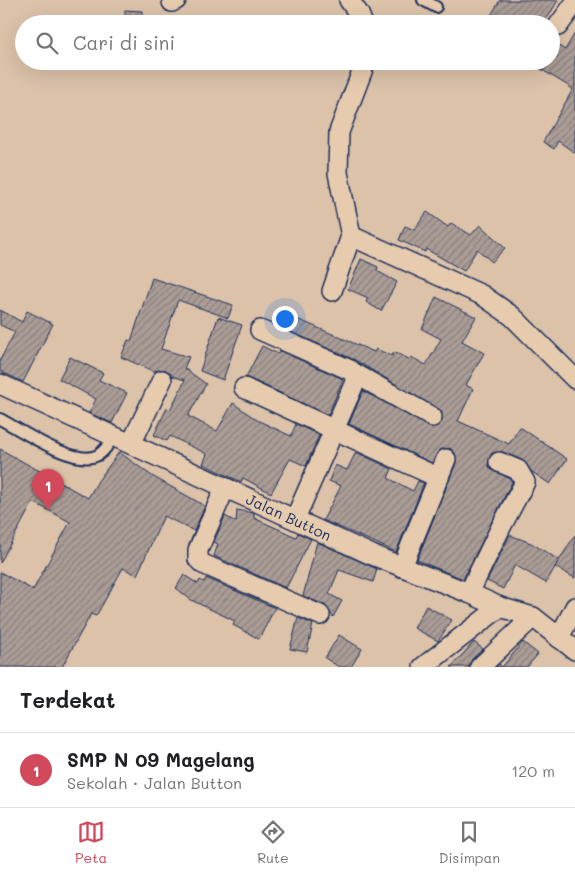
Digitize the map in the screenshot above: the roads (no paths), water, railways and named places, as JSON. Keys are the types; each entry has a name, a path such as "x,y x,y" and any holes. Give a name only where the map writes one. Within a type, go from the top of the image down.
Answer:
{"street":[{"path":"349,0 359,15"},
{"path":"560,23 575,3"},
{"path":"332,291 351,236 338,173 339,132 363,70"},
{"path":"351,236 482,295 512,316 575,379"},
{"path":"260,330 350,370 432,417"},
{"path":"295,519 355,382 354,373"},
{"path":"131,444 162,380"},
{"name":"Jalan Button","path":"0,384 112,437 402,567 500,607 533,617 575,650"},
{"path":"244,388 439,478"},
{"path":"402,567 446,459"},
{"path":"469,593 525,482 518,470 499,462"},
{"path":"225,488 198,550 198,559 203,564 320,615"},
{"path":"423,667 500,607"},
{"path":"559,638 575,607"},
{"path":"480,667 533,617"}],"lane":[{"path":"423,0 436,8"},
{"path":"0,419 65,454 84,459 98,456 107,448 112,437"}],"place":[{"name":"SMP N 09 Magelang","path":"48,510"}]}
